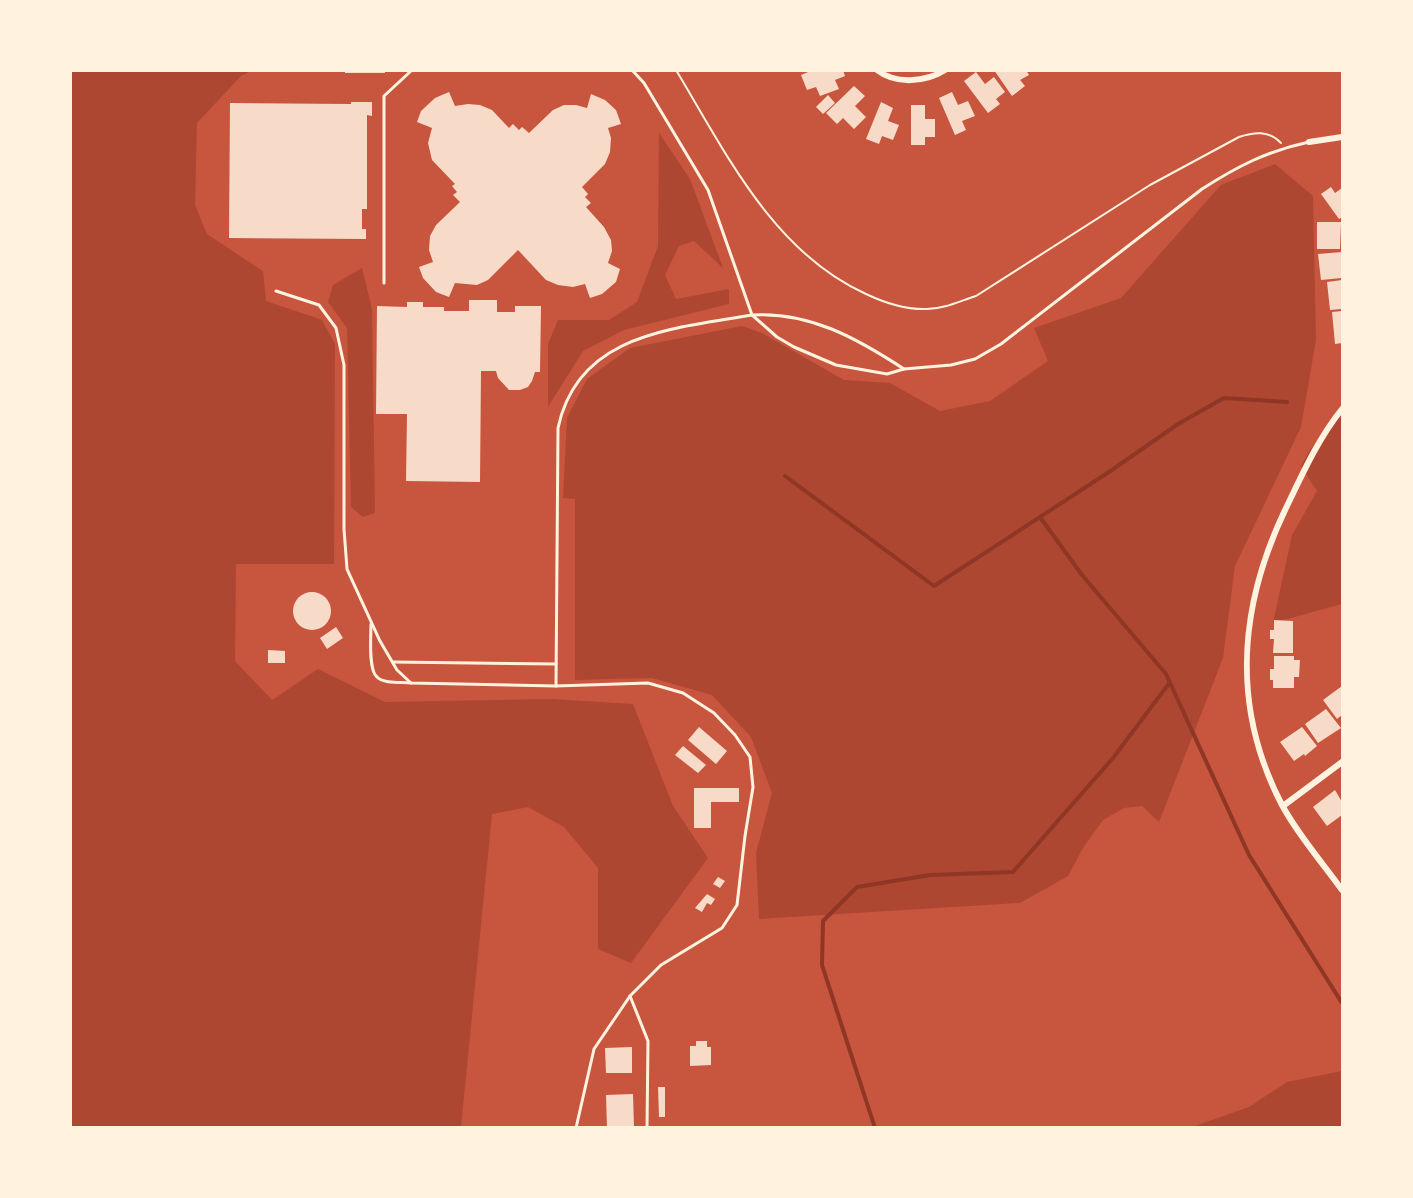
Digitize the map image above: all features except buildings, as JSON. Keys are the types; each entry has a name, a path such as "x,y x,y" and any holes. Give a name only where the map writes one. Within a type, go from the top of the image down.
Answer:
{"street":[{"path":"877,70 885,76 915,81 945,70"},
{"path":"1309,142 1342,137"},
{"path":"1342,410 1315,448 1274,534 1259,574 1249,624 1246,656 1252,719 1266,768 1283,806 1342,890"},
{"path":"1283,806 1342,762"}],"lane":[{"path":"384,283 384,96 412,70"},
{"path":"632,70 644,83 708,190 752,315 777,337 794,347 836,364 887,374 904,369 951,365 975,359 1001,344 1202,189 1255,158 1284,147 1309,142"},
{"path":"276,291 319,305 336,328 344,365 344,530 347,569 371,622 397,670 411,683"},
{"path":"556,686 558,428 561,411 570,394 581,378 597,362 636,338 658,332 766,314 801,318 862,342 904,369"},
{"path":"371,622 371,660 377,678 411,683 556,686 648,682 683,693 714,713 735,735 750,757 753,787 737,905 722,928 661,965 630,996 594,1049 576,1128"},
{"path":"393,662 556,664"},
{"path":"630,996 648,1041 647,1128"}],"path":[{"path":"676,70 740,177 773,220 795,243 836,278 882,302 905,308 928,309 976,296 1150,185 1239,137 1262,133 1279,140 1284,147"}],"shaded area":[{"path":"70,71 251,71 241,76 197,123 195,205 207,234 263,271 266,301 322,320 335,344 334,564 236,564 235,661 272,700 318,669 385,702 552,699 633,704 673,806 708,858 631,963 598,949 598,868 564,827 528,807 492,814 461,1127 71,1127"},
{"path":"659,133 690,179 723,268 694,241 679,246 665,275 676,299 729,289 729,304 624,330 583,351 548,407 548,344 558,320 609,320 637,302 658,246"},
{"path":"1275,164 1313,196 1316,340 1301,427 1235,566 1223,658 1159,822 1142,806 1124,808 1103,820 1083,848 1068,876 1020,903 759,919 756,853 772,793 751,737 712,695 652,678 575,680 575,499 563,498 567,418 587,379 630,348 742,326 762,333 844,380 890,383 940,411 990,401 1048,361 1034,328 1121,298 1221,185"},
{"path":"362,268 372,309 375,513 363,517 351,507 347,328 328,302 333,285"},
{"path":"1342,409 1342,604 1273,623 1292,535 1317,491 1301,466 1310,450"},
{"path":"1342,1071 1342,1127 1192,1127 1249,1107 1287,1082"}],"waterway":[{"path":"785,476 934,586 1109,472 1178,424 1224,398 1287,402"},
{"path":"1040,517 1082,575 1166,674 1249,855 1342,1003"},
{"path":"875,1128 822,965 823,921 857,887 930,875 1013,872 1113,758 1170,682"}]}
